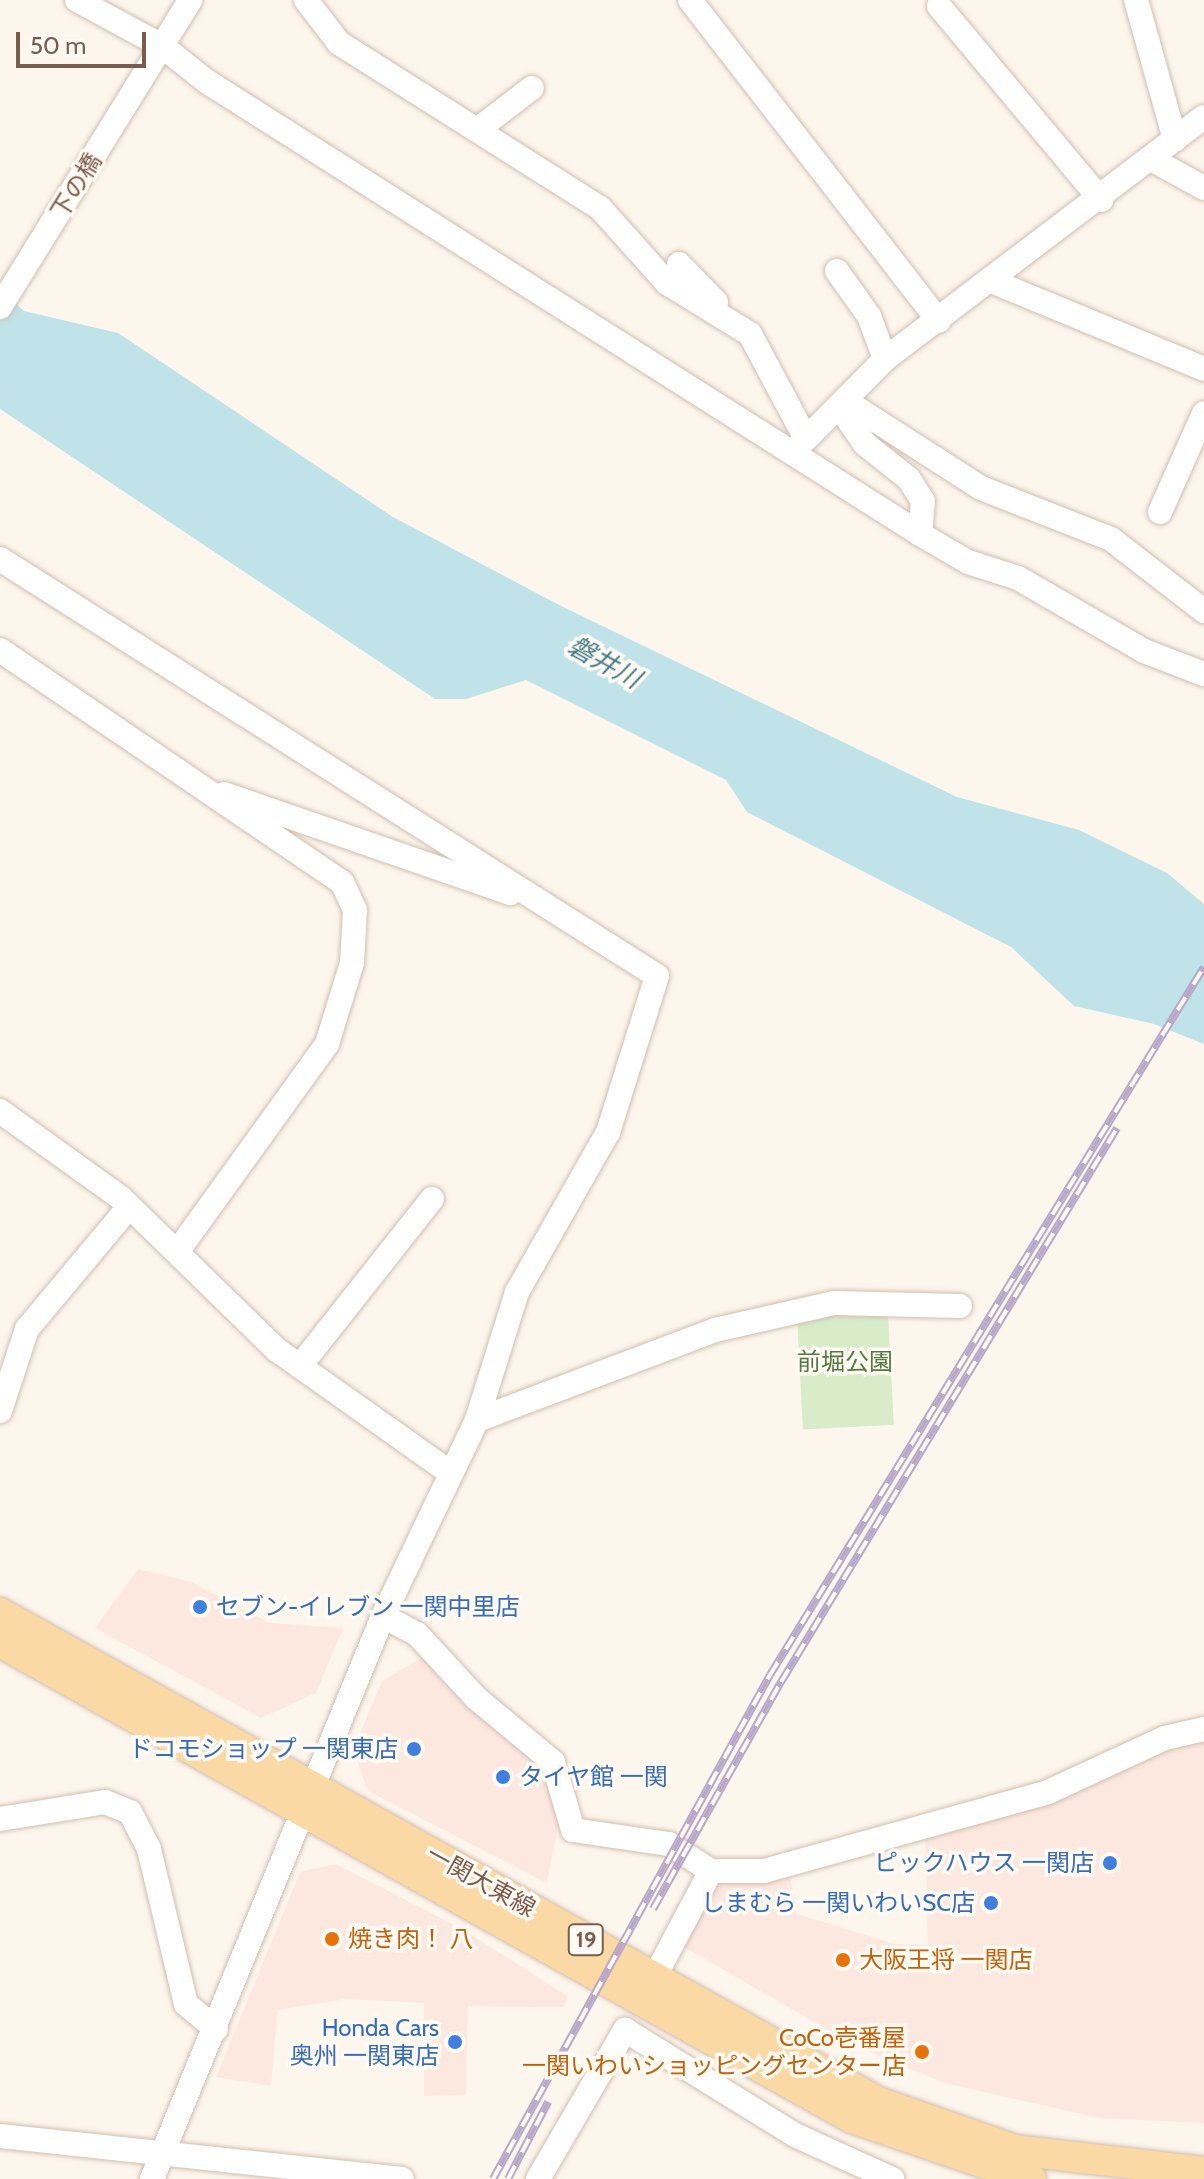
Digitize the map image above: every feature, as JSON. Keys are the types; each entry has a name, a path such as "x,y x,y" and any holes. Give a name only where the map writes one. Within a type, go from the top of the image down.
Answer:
{"main road":[{"name":"一関大東線","path":"0,1613 308,1801 852,2118 1031,2179"},
{"name":"一関大東線","path":"0,1642 940,2128 1073,2161 1204,2172"}],"street":[{"path":"77,0 156,56 206,81 799,446 920,534 968,562 1018,578 1144,651 1204,674"},
{"name":"下の橋","path":"0,307 190,0"},
{"path":"306,0 339,43 600,208 667,283 750,334 799,446"},
{"path":"690,0 939,321"},
{"path":"1136,0 1175,140"},
{"path":"939,6 1101,200"},
{"path":"477,130 532,88"},
{"path":"799,446 844,406 885,359 994,282 1204,117"},
{"path":"1153,160 1204,188"},
{"path":"679,264 721,306 719,315"},
{"path":"837,271 869,316 885,359"},
{"path":"994,282 1204,369"},
{"path":"844,406 865,444 909,479 923,501 920,534"},
{"path":"844,406 981,488 1111,539 1204,611"},
{"path":"1160,512 1204,413"},
{"path":"0,559 657,976 608,1132 517,1292 477,1420 383,1616 156,2169"},
{"path":"0,650 187,782 342,882 355,910 352,963 327,1044 177,1252"},
{"path":"187,782 537,901"},
{"path":"0,1111 129,1207 300,1366 451,1473"},
{"path":"300,1366 432,1199"},
{"path":"0,1411 27,1329 129,1207"},
{"path":"477,1420 715,1330 834,1303 960,1306"},
{"path":"383,1616 417,1634 476,1698 553,1762 573,1830 669,1844 711,1871 764,1871 1048,1792 1165,1738 1204,1729"},
{"path":"0,1819 105,1802 130,1812 149,1849 186,2004 216,2029"},
{"path":"654,1978 711,1871"},
{"path":"538,2179 625,2030 859,2175 892,2179"},
{"path":"0,2136 156,2169 402,2179"}],"shaded area":[{"path":"138,1569 191,1582 270,1623 343,1628 316,1693 261,1718 95,1628"},
{"path":"425,1656 549,1767 559,1821 547,1883 368,1791 353,1750 382,1681"},
{"path":"1204,1740 1204,2123 1099,2118 944,2083 856,2046 682,1946 718,1879 789,1872 797,1914 895,1944 928,1945 925,1831"},
{"path":"336,1864 460,1928 568,1996 564,2007 468,2006 466,2095 424,2096 424,2003 346,1999 278,2010 271,2086 216,2077 300,1872"}],"green space":[{"name":"前堀公園","path":"887,1295 894,1425 803,1430 796,1300"}],"water":[{"name":"磐井川","path":"0,289 24,311 118,333 393,517 563,607 957,797 1079,830 1167,873 1204,904 1204,1044 1154,1024 1074,1006 1011,947 747,812 726,780 526,680 466,699 435,699 0,409"}],"railway":[{"path":"493,2179 770,1675 1204,967"},
{"path":"653,1909 781,1682 1117,1128"},
{"path":"508,2179 548,2102"}],"place":[{"name":"セブン-イレブン 一関中里店","path":"200,1607"},
{"name":"ドコモショップ 一関東店","path":"414,1749"},
{"name":"タイヤ館 一関","path":"503,1777"},
{"name":"ピックハウス 一関店","path":"1110,1863"},
{"name":"しまむら 一関いわいSC店","path":"991,1903"},
{"name":"焼き肉！ 八","path":"332,1939"},
{"name":"大阪王将 一関店","path":"843,1960"},
{"name":"Honda Cars 奥州 一関東店","path":"455,2042"},
{"name":"CoCo壱番屋 一関いわいショッピングセンター店","path":"922,2052"}]}
